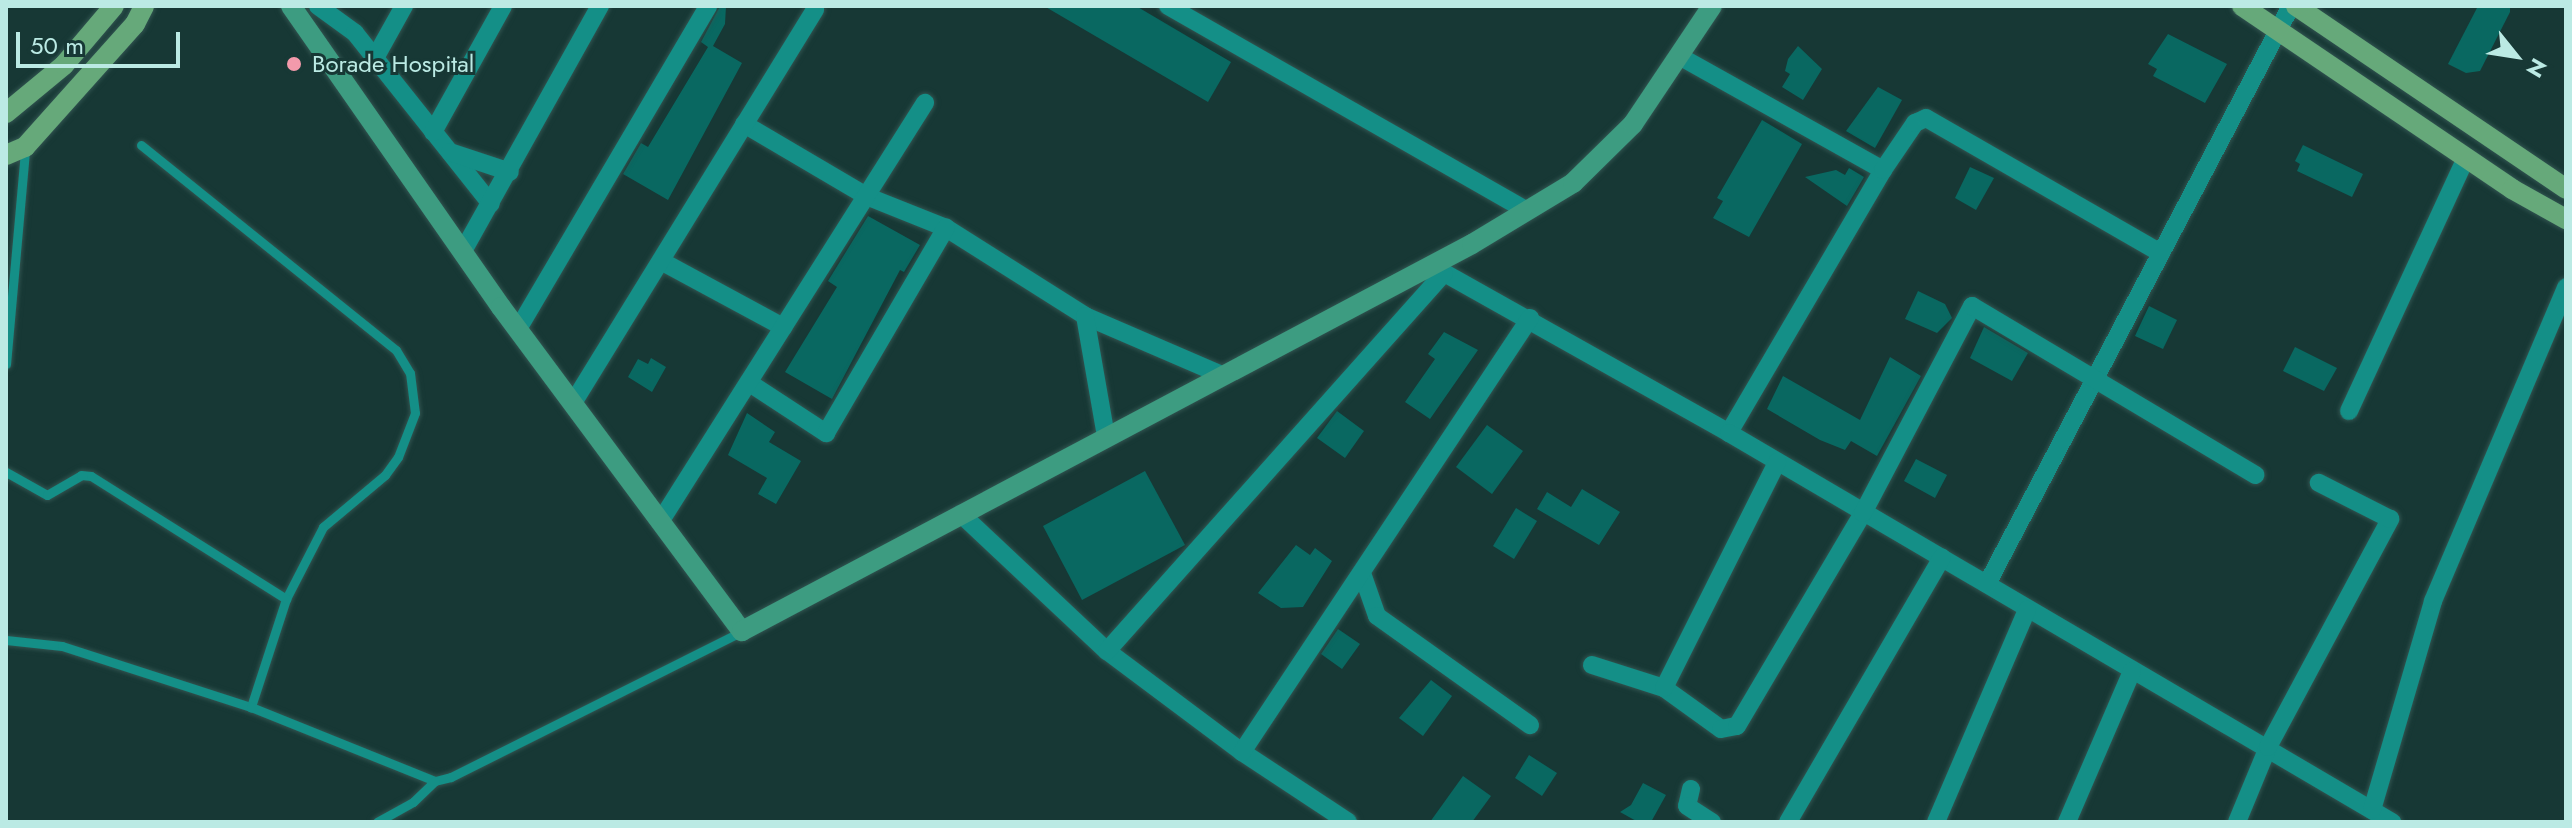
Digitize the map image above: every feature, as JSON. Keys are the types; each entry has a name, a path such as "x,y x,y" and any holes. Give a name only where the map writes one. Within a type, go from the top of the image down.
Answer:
{"main road":[{"path":"6,113 64,65 114,6"},
{"path":"16,151 135,24 144,6"},
{"path":"2293,6 2566,189"},
{"path":"2248,8 2466,158 2566,219"}],"street":[{"path":"291,6 518,329 742,631 1222,375 1438,269 1525,210 1573,183 1633,124 1712,6"},
{"path":"318,6 355,33 491,204"},
{"path":"375,58 404,6"},
{"path":"433,132 503,6"},
{"path":"463,251 510,172 600,6"},
{"path":"518,329 708,6"},
{"path":"1168,6 1525,210"},
{"path":"1987,584 2277,30 2293,6"},
{"path":"573,403 815,9"},
{"path":"1679,56 1883,170"},
{"path":"660,522 751,384 783,327 925,103"},
{"path":"1729,433 1883,170 1915,123 1926,118 2161,253"},
{"path":"744,124 866,196 946,228 1085,316 1222,375"},
{"path":"450,152 510,172"},
{"path":"2349,411 2466,158"},
{"path":"751,384 826,433 946,228"},
{"path":"661,261 783,327"},
{"path":"1438,269 1530,318 1729,433 2392,822"},
{"path":"1107,651 1438,269"},
{"path":"2372,810 2433,601 2566,287"},
{"path":"1592,665 1664,688 1721,729 1737,726 1863,513 1972,306 2255,475"},
{"path":"1085,316 1106,436"},
{"path":"1242,752 1363,576 1530,318"},
{"path":"1664,688 1777,462"},
{"path":"2237,822 2268,747 2390,519 2319,483"},
{"path":"961,514 1107,651 1242,752 1348,822"},
{"path":"1788,822 1942,557"},
{"path":"1363,576 1377,616 1530,725"},
{"path":"1936,822 2027,610"},
{"path":"2067,822 2132,671"},
{"path":"1691,789 1687,806 1712,822"}],"lane":[{"path":"141,145 396,350 410,373 415,413 398,457 385,475 323,527 286,599 251,707"},
{"path":"6,364 16,151"},
{"path":"6,472 47,495 81,475 91,476 286,599"},
{"path":"377,822 413,802 435,781 742,631"},
{"path":"6,640 62,646 251,707 435,781"}],"building":[{"path":"720,6 726,6 725,24 713,46 742,63 668,200 623,174 641,143 648,147 708,47 701,42"},
{"path":"1044,6 1136,6 1231,62 1208,102"},
{"path":"2478,6 2510,6 2510,12 2480,71 2466,73 2448,64"},
{"path":"2168,34 2227,64 2205,103 2153,76 2157,69 2148,64"},
{"path":"1798,46 1822,69 1803,100 1782,87 1790,74 1785,71 1788,59"},
{"path":"1878,87 1902,100 1875,148 1846,131"},
{"path":"1762,120 1802,144 1749,237 1713,218 1723,201 1717,198"},
{"path":"2303,145 2363,174 2352,197 2297,171 2300,164 2295,161"},
{"path":"1970,167 1994,178 1976,210 1955,198"},
{"path":"1849,168 1864,177 1847,206 1805,177 1836,170 1845,175"},
{"path":"868,216 920,245 904,272 900,270 832,399 785,372 837,287 828,281"},
{"path":"1918,291 1945,304 1952,318 1937,333 1905,319"},
{"path":"2149,306 2177,320 2163,349 2135,336"},
{"path":"1984,327 2028,353 2012,381 1970,358"},
{"path":"1444,332 1478,350 1430,419 1405,402 1435,359 1428,354"},
{"path":"2295,347 2337,368 2324,391 2283,371"},
{"path":"1890,357 1921,376 1877,456 1851,441 1845,450 1820,440 1767,409 1783,376 1860,420"},
{"path":"651,358 666,367 652,392 628,377 638,359 648,364"},
{"path":"1337,411 1364,431 1345,458 1317,438"},
{"path":"747,413 775,432 769,442 801,461 776,504 758,494 767,478 728,455"},
{"path":"1487,425 1523,451 1492,494 1456,467"},
{"path":"1916,459 1947,475 1935,498 1904,481"},
{"path":"1145,471 1185,545 1082,600 1043,526"},
{"path":"1582,489 1620,512 1599,545 1537,509 1547,492 1571,507"},
{"path":"1516,508 1537,521 1514,559 1493,546"},
{"path":"1296,545 1310,555 1315,548 1332,561 1303,607 1281,608 1258,593"},
{"path":"1338,629 1360,644 1342,669 1321,654"},
{"path":"1431,680 1452,696 1423,736 1399,718"},
{"path":"1529,755 1557,773 1542,796 1515,778"},
{"path":"1463,776 1491,796 1472,822 1430,822"},
{"path":"1643,783 1666,795 1651,822 1638,822 1620,812 1631,805"}],"place":[{"name":"Borade Hospital","path":"294,64"}]}
